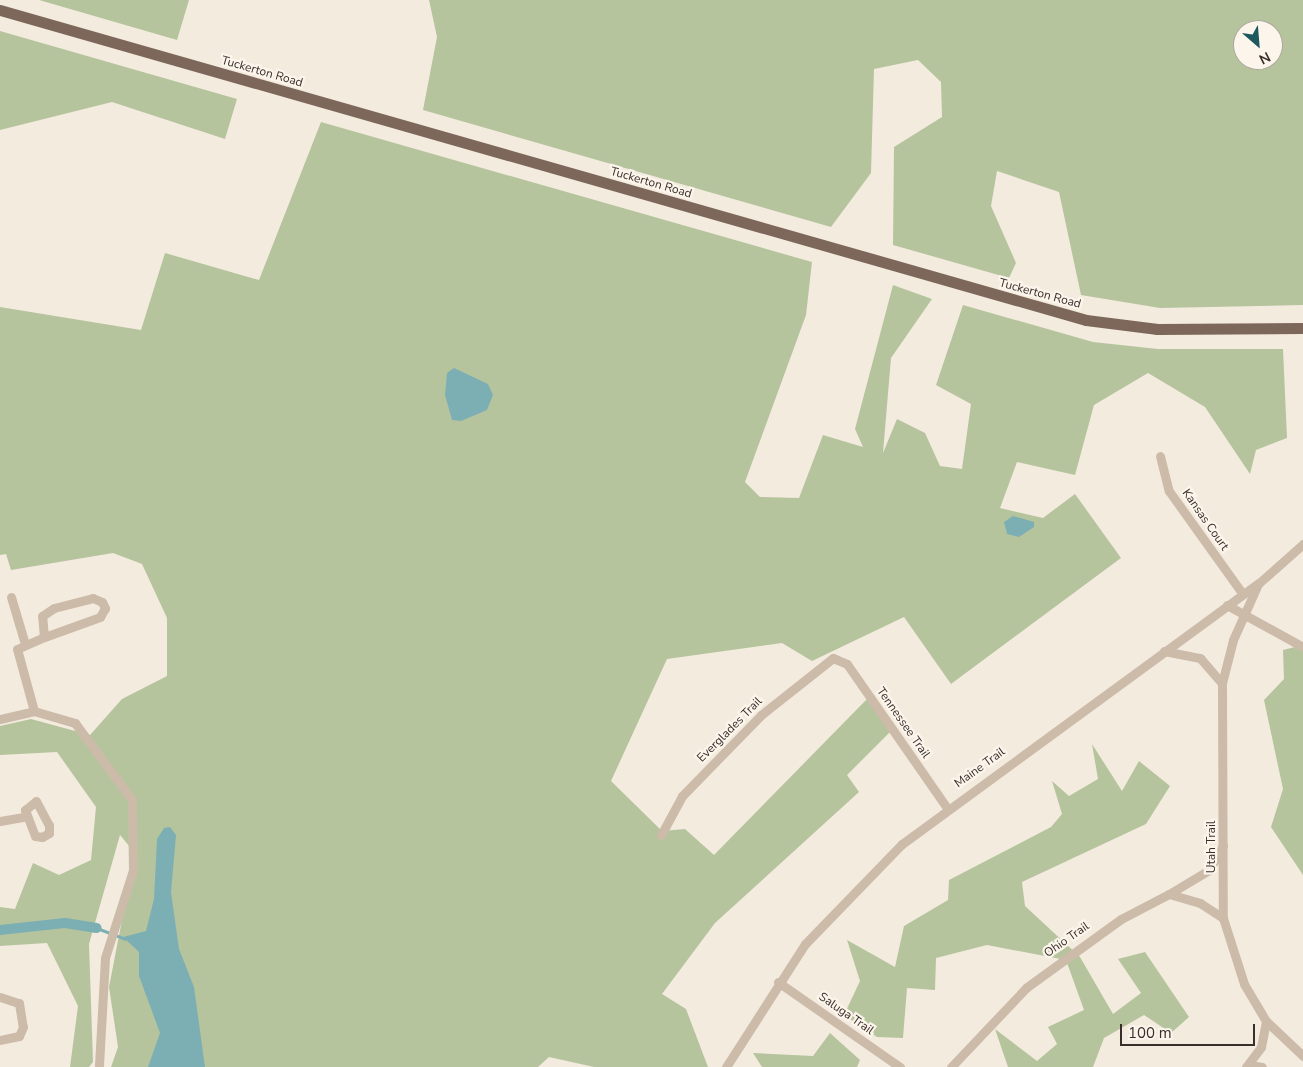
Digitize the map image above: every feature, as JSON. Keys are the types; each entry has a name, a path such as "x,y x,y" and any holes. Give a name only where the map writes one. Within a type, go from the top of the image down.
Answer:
{"main road":[{"name":"Tuckerton Road","path":"0,10 1086,320 1157,329 1303,328"}],"street":[{"name":"Kansas Court","path":"1160,456 1169,491 1242,593"},
{"name":"Maine Trail","path":"726,1067 778,982 837,907 946,808 1227,606 1303,545"},
{"name":"Utah Trail","path":"1259,582 1243,615 1222,683 1223,918 1244,984 1266,1020 1303,1056"},
{"path":"11,597 25,644"},
{"path":"34,711 16,657 25,644 100,617 105,608 102,602 93,598 54,608 42,616 44,637"},
{"path":"1227,606 1303,647"},
{"path":"1164,651 1200,658 1222,683"},
{"name":"Tennessee Trail","path":"833,658 847,664 946,808"},
{"name":"Everglades Trail","path":"661,834 682,796 755,722 833,658"},
{"path":"0,719 34,711 75,723 132,800 134,863 104,963 99,1067"},
{"path":"0,821 28,816"},
{"name":"Ohio Trail","path":"951,1067 977,1035 1050,967 1209,870 1224,844"},
{"path":"1169,894 1200,903 1223,918"},
{"name":"Saluga Trail","path":"778,982 900,1067"},
{"path":"0,997 19,1003 23,1027 19,1036 0,1040"},
{"path":"1248,1066 1261,1047 1266,1020"},
{"path":"1248,1066 1262,1067"}],"green space":[{"path":"39,0 189,0 177,40"},
{"path":"429,0 1303,0 1303,305 1160,308 1081,295 1059,192 997,171 991,206 1016,263 1009,278 893,245 894,147 942,117 941,82 918,60 874,69 871,173 831,227 423,110 437,37"},
{"path":"0,31 237,99 225,139 112,102 0,130"},
{"path":"321,122 812,262 806,315 745,482 760,497 799,498 823,435 863,447 855,429 893,285 932,299 891,358 883,453 897,419 925,433 940,466 962,469 971,404 936,385 963,305 1093,342 1158,349 1283,349 1287,438 1256,450 1250,474 1205,407 1148,373 1094,405 1075,475 1017,462 1000,508 1043,518 1075,494 1121,558 951,684 904,617 812,661 782,643 667,659 611,781 662,831 685,829 714,855 868,698 891,731 847,775 859,792 715,923 662,994 686,1009 708,1067 594,1067 549,1057 538,1067 111,1067 118,1047 109,987 135,853 120,835 89,944 93,1062 89,1067 70,1067 78,1006 47,943 0,946 0,907 15,909 33,863 59,875 91,860 96,807 57,752 0,755 0,726 31,719 90,735 122,699 167,676 167,618 142,564 113,553 11,570 6,554 0,555 0,307 141,330 165,253 259,280"},
{"path":"1303,645 1303,875 1271,827 1283,789 1264,700 1284,679 1283,650"},
{"path":"1092,744 1122,791 1139,761 1170,786 1146,824 1022,882 1025,906 1080,957 1113,1014 1141,993 1118,959 1145,952 1189,1017 1171,1033 1144,1015 1104,1038 1093,1067 1008,1067 995,1029 1037,1061 1057,1044 1048,1027 1084,1010 1066,960 987,945 936,958 935,990 907,988 903,1038 877,1037 844,1015 860,981 847,940 895,967 904,926 948,900 949,880 1051,827 1062,814 1052,781 1069,796 1098,779"},
{"path":"830,1033 860,1060 857,1067 762,1067 753,1053 813,1056"}],"water":[{"path":"454,368 488,384 493,395 487,410 461,421 452,420 445,395 447,373"},
{"path":"1013,516 1034,522 1034,527 1019,537 1007,534 1004,522"},
{"path":"170,827 176,835 171,892 179,949 194,987 205,1067 148,1067 160,1033 139,976 139,952 123,937 146,931 154,899 157,839 164,828"}],"waterway":[{"path":"0,930 65,923 97,928"},
{"path":"97,928 125,939"}]}
